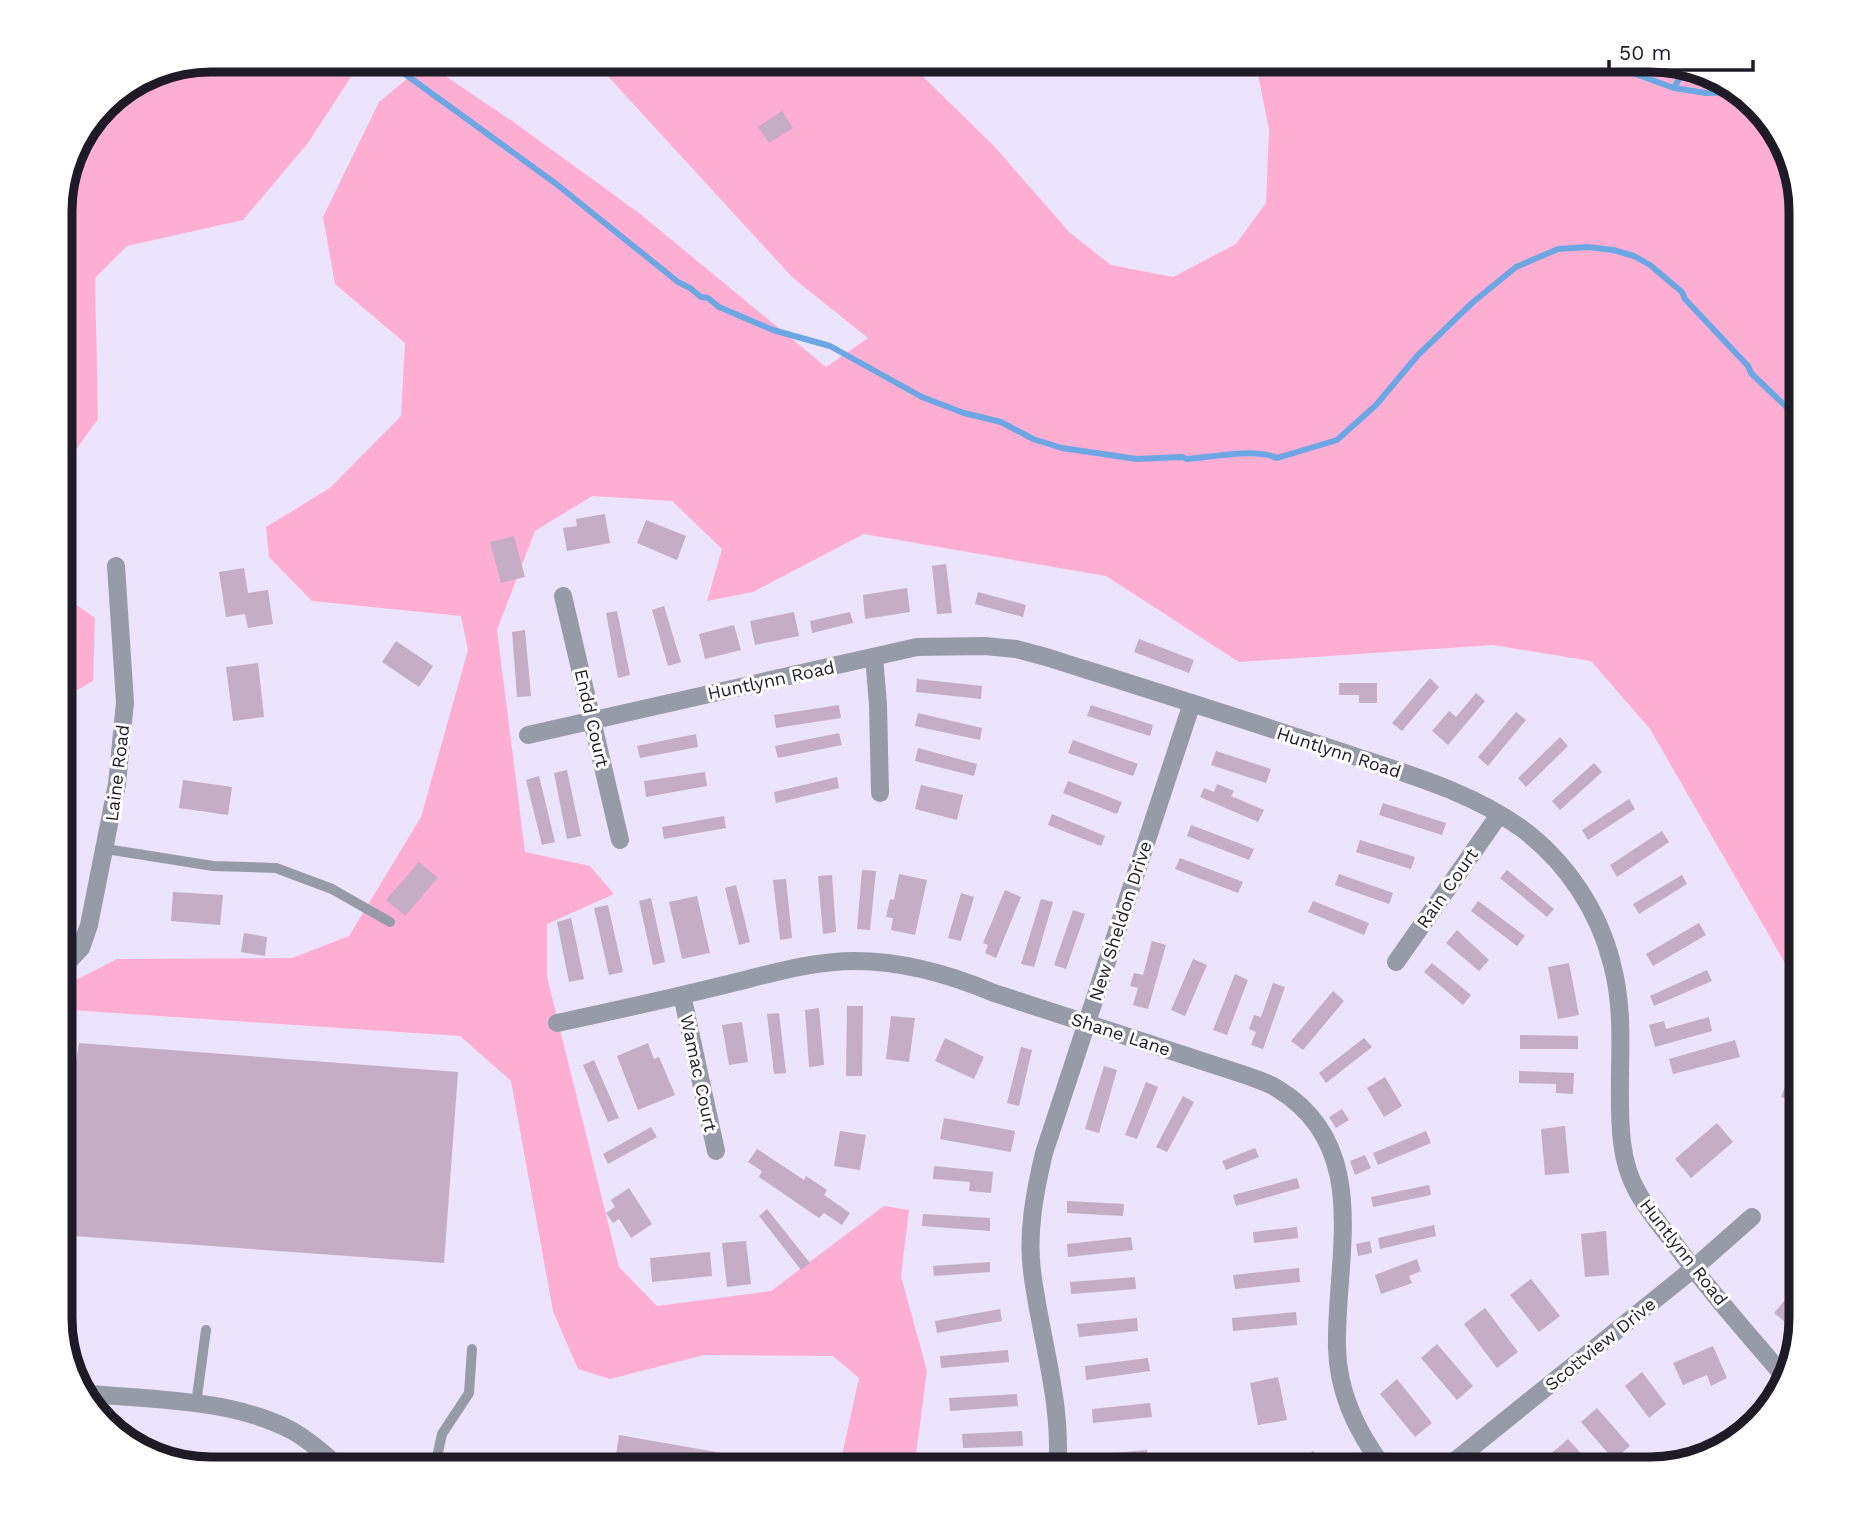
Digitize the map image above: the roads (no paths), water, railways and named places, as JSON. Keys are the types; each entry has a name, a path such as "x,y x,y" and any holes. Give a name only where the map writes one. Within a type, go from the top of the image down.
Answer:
{"street":[{"name":"Laine Road","path":"72,957 85,940 106,849 121,752 125,702 116,565"},
{"name":"Endd Court","path":"563,596 620,840"},
{"name":"Huntlynn Road","path":"528,735 918,647 951,645 1016,649 1424,780 1473,800 1538,843 1573,880 1589,907 1612,964 1619,998 1622,1041 1620,1122 1627,1166 1637,1191 1693,1269 1779,1371"},
{"path":"874,657 880,793"},
{"name":"New Sheldon Drive","path":"1057,1457 1058,1426 1031,1269 1035,1191 1044,1153 1192,704"},
{"name":"Rain Court","path":"1395,961 1499,815"},
{"name":"Shane Lane","path":"557,1023 795,968 876,961 926,968 953,976 994,993 1248,1076 1276,1088 1308,1114 1322,1132 1332,1152 1342,1194 1336,1349 1340,1380 1352,1418 1376,1457"},
{"name":"Wamac Court","path":"682,995 716,1151"},
{"name":"Scottview Drive","path":"1460,1457 1693,1269 1752,1217"},
{"path":"94,1394 218,1406 262,1418 292,1431 327,1457"}],"lane":[{"path":"106,849 213,866 276,868 332,889 390,922"},
{"path":"196,1404 206,1331"},
{"path":"437,1457 442,1433 468,1393 472,1349"}],"waterway":[{"path":"402,72 555,183 678,282 701,297 773,330 830,346 922,397 964,413 1001,422 1033,439 1062,448 1137,459 1187,459 1246,453 1277,458 1337,440 1376,405 1418,355 1472,303 1516,267 1558,249 1588,247 1634,256 1650,265 1682,292 1685,299 1748,366 1751,373 1789,409"},
{"path":"1630,72 1674,88 1724,93"},
{"path":"1674,88 1681,75"}]}
